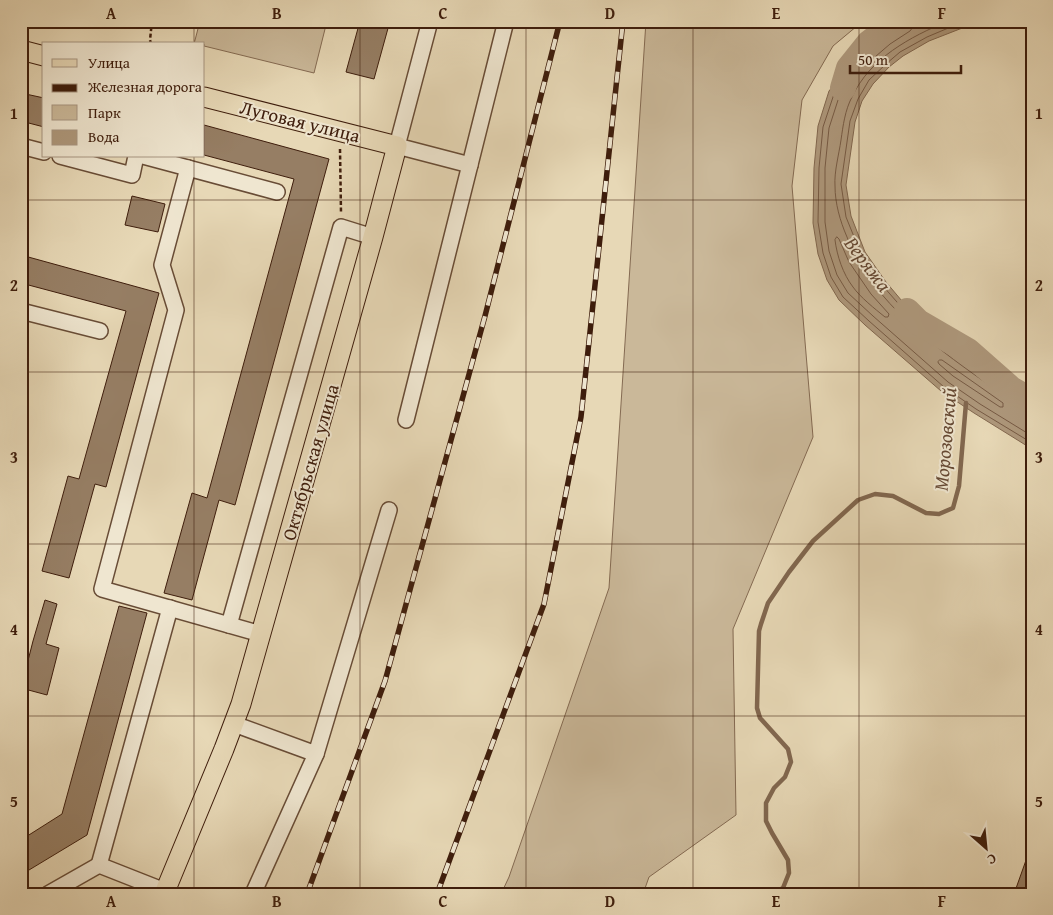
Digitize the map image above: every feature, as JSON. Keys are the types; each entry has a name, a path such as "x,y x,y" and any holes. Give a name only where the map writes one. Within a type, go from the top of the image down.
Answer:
{"main road":[{"path":"21,50 42,55"},
{"name":"Луговая улица","path":"205,97 397,146"},
{"name":"Октябрьская улица","path":"164,893 242,704 397,146"}],"street":[{"name":"Октябрьская улица","path":"397,146 430,21"},
{"path":"406,420 506,21"},
{"path":"21,146 42,151"},
{"path":"397,146 470,165"},
{"path":"68,158 132,175 136,158"},
{"path":"150,158 277,192"},
{"path":"188,168 162,265 176,310 102,589 261,634"},
{"path":"229,625 341,228 373,237"},
{"path":"21,311 100,331"},
{"path":"253,894 316,754 390,510"},
{"path":"48,894 99,866 170,608"},
{"path":"234,724 316,754"},
{"path":"99,866 164,893"}],"path":[{"path":"150,42 152,21"},
{"path":"340,146 341,228"}],"green space":[{"path":"200,21 327,21 314,73 205,46 205,42 195,42"},
{"path":"646,21 863,21 833,46 802,100 792,186 813,437 733,629 736,815 649,877 643,894 501,894 509,877 609,588"}],"water":[{"path":"906,21 997,21 970,25 929,41 903,56 889,67 873,84 862,101 855,122 846,185 851,216 865,252 886,282 907,307 939,335 1032,401 1032,449 941,391 865,325 839,300 827,280 818,254 813,223 814,168 818,126 829,91 853,61 884,35"}],"building":[{"path":"360,21 390,21 374,79 346,72"},
{"path":"21,93 42,98 42,126 21,121"},
{"path":"205,125 329,159 235,505 219,500 192,600 164,593 192,493 207,498 294,179 205,155"},
{"path":"132,196 165,204 158,232 125,225"},
{"path":"21,255 159,293 106,487 95,484 69,578 42,571 68,476 79,479 126,311 21,283"},
{"path":"45,600 57,604 46,644 59,648 47,695 21,688"},
{"path":"119,606 147,613 87,835 29,870 21,869 21,840 62,814"},
{"path":"1030,849 1032,849 1032,894 1014,894"}],"waterway":[{"name":"Веряжа","path":"843,88 849,68 869,43 898,21"},
{"name":"Морозовский","path":"907,311 918,322 968,351 1011,389 1032,401"},
{"name":"Морозовский","path":"968,351 968,360"},
{"name":"Морозовский","path":"773,894 783,888 789,873 788,860 766,821 766,803 774,788 785,777 791,762 788,749 760,718 757,708 759,631 768,603 813,541 858,500 875,494 893,496 926,513 939,514 953,508 959,486 966,403"}],"railway":[{"path":"307,894 385,681 485,316 560,21"},
{"path":"437,894 544,604 581,417 623,21"}]}
